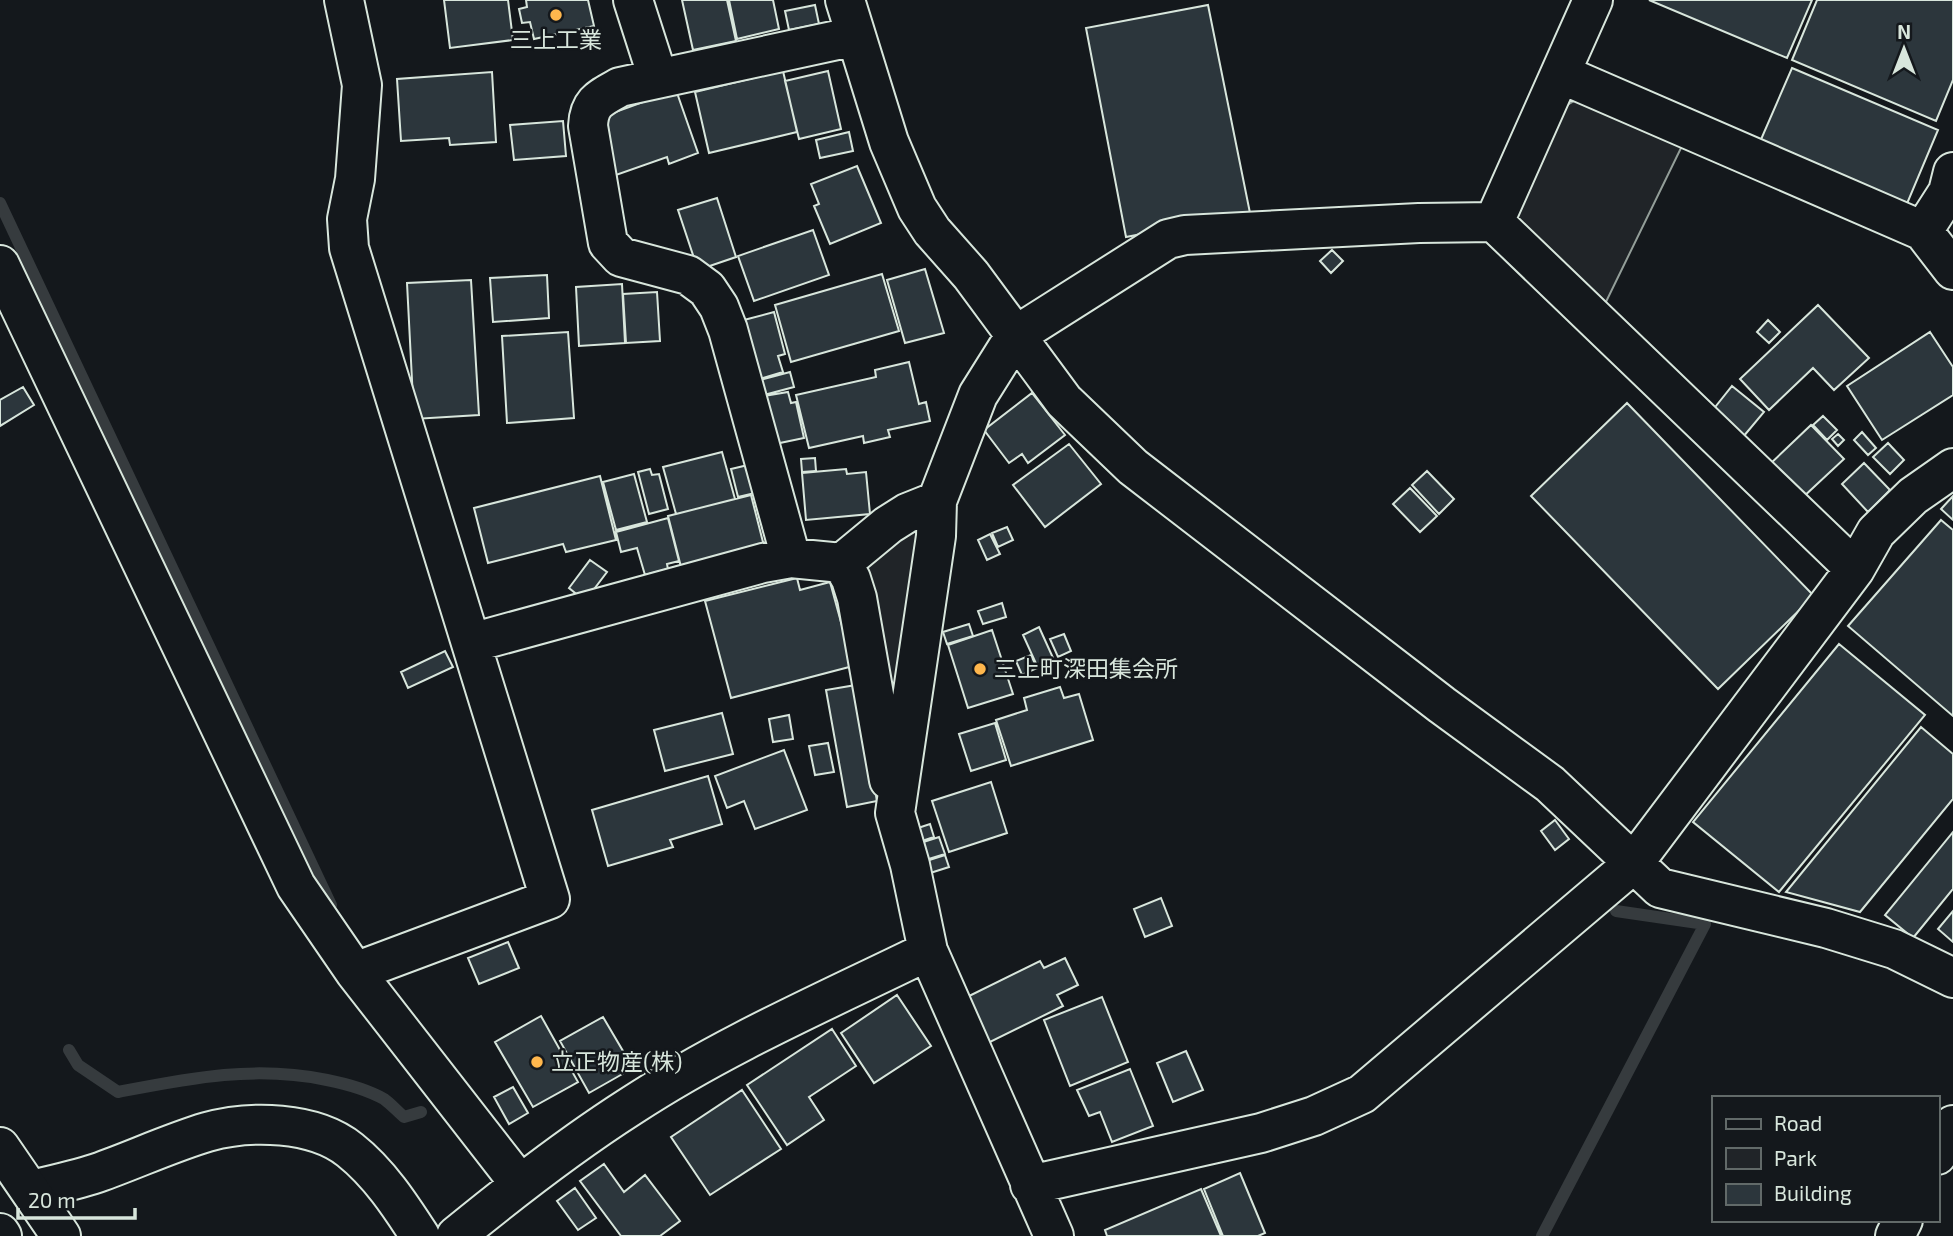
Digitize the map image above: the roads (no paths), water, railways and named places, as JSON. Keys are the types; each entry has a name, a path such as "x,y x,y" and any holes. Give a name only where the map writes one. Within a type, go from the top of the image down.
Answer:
{"street":[{"path":"344,0 362,85 355,179 347,219 349,248 550,899 355,972"},
{"path":"633,0 658,78"},
{"path":"845,0 889,142 917,208 932,231 971,275 1064,401 1133,467 1442,705 1550,784 1660,888 1826,928 1894,949 1953,978"},
{"path":"1494,222 1593,0"},
{"path":"791,558 728,330 719,307 707,289 688,275 621,257 608,243 588,127 589,110 601,98 620,87 856,36"},
{"path":"1561,74 1923,231 1953,270"},
{"path":"1923,231 1948,192 1953,172"},
{"path":"895,813 936,536 937,501 978,395 1015,336 1168,239 1185,235 1419,223 1494,222 1855,569"},
{"path":"0,265 296,886 355,972 520,1184"},
{"path":"1030,1185 1261,1133 1314,1116 1363,1094 1633,864 1855,569 1876,532 1913,496 1953,468"},
{"path":"471,643 763,563 791,558 842,563 897,519 937,501"},
{"path":"842,563 857,597 895,813 910,865 928,951 1054,1236"},
{"path":"456,1236 520,1184 631,1105 755,1035 928,951"},
{"path":"15,1192 95,1173 209,1132 261,1125 287,1126 329,1137 349,1149 395,1198 420,1236"},
{"path":"1939,1151 1953,1125"},
{"path":"0,1147 15,1192 61,1236"}],"waterway":[{"path":"0,203 331,905"},
{"path":"1542,1236 1705,924 1616,911"},
{"path":"69,1050 78,1065 118,1092 222,1075 274,1074 327,1080 356,1087 384,1099 404,1117 421,1112"}],"place":[{"name":"三上工業","path":"556,15"},
{"name":"三上町深田集会所","path":"980,669"},
{"name":"立正物産(株)","path":"537,1062"}]}
